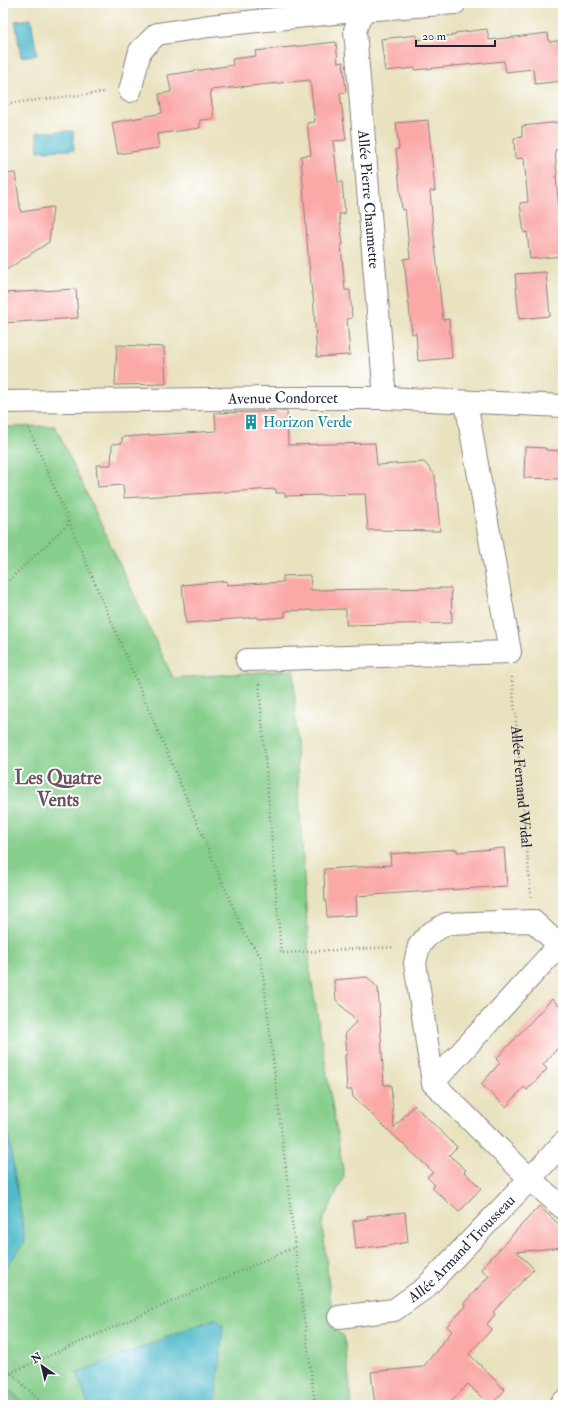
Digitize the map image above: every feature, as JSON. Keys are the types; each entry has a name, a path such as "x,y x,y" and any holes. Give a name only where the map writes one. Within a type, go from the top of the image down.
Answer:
{"street":[{"path":"130,91 140,51 157,34 209,26 364,7 455,3"},
{"name":"Allée Pierre Chaumette","path":"364,7 355,30 385,398"},
{"name":"Avenue Condorcet","path":"3,402 385,398 563,406"},
{"path":"252,660 510,652 466,402"},
{"path":"433,1083 561,943 534,922 446,924 429,934 419,946 415,963 433,1083 530,1179 563,1208"},
{"name":"Allée Armand Trousseau","path":"338,1317 394,1310 425,1288 563,1143"},
{"path":"560,1405 563,1402"}],"path":[{"path":"3,104 130,91"},
{"path":"28,426 244,933 261,957 294,1247 315,1405"},
{"path":"3,586 69,522"},
{"name":"Allée Fernand Widal","path":"510,652 534,922"},
{"path":"252,660 281,953 419,946"},
{"path":"10,1373 294,1247"},
{"path":"3,1365 44,1405"}],"green space":[{"path":"55,426 173,678 294,670 297,766 310,971 344,1176 322,1223 334,1330 344,1336 352,1405 3,1405 3,427"},
{"path":"3,1383 26,1405 3,1405"}],"water":[{"path":"31,19 37,55 21,57 15,21"},
{"path":"73,131 74,150 38,151 37,132"},
{"path":"3,1100 25,1241 3,1272"},
{"path":"216,1318 223,1326 215,1405 88,1405 77,1373"}],"building":[{"path":"487,29 489,40 548,33 549,42 563,40 563,81 535,84 533,69 506,72 504,61 415,70 415,68 385,71 381,39 417,35 417,40"},
{"path":"336,42 338,63 343,62 346,92 340,93 346,140 333,141 338,182 342,182 345,214 339,214 343,245 341,245 345,290 350,290 352,318 347,319 350,355 317,357 301,156 311,155 307,123 315,122 310,80 210,90 214,119 200,120 200,128 157,134 159,148 118,154 112,123 162,113 159,94 171,92 168,75 233,65 232,59 256,56 255,51"},
{"path":"428,120 435,191 430,191 433,227 443,320 449,319 452,358 418,361 416,333 412,334 404,259 410,258 405,209 402,210 396,149 399,149 396,123"},
{"path":"561,122 563,149 555,150 563,256 530,259 527,232 524,233 520,203 528,202 524,158 515,159 514,138 522,137 522,126"},
{"path":"15,173 21,212 53,207 49,242 3,272 3,174"},
{"path":"546,272 550,316 519,319 515,274"},
{"path":"76,289 78,318 3,323 3,293"},
{"path":"117,345 164,347 166,384 115,385"},
{"path":"287,411 288,445 375,443 377,465 424,462 435,475 440,531 368,530 365,494 285,496 285,493 276,493 276,489 124,498 123,485 98,487 96,465 111,465 112,444 122,443 122,437 216,431 215,413"},
{"path":"525,447 546,448 546,450 563,451 563,479 524,478"},
{"path":"310,575 311,590 451,588 452,623 346,625 346,609 285,611 285,617 258,619 258,617 186,623 182,585 227,581 227,585 283,582 283,576"},
{"path":"504,848 507,886 356,896 357,915 327,917 324,869 391,865 390,854 457,849 457,852"},
{"path":"367,977 378,988 384,1085 391,1085 394,1128 414,1105 457,1147 449,1155 466,1170 464,1172 481,1188 459,1212 432,1188 435,1185 427,1177 433,1172 353,1097 352,1090 347,1090 345,1055 347,1054 345,1033 357,1021 336,1000 334,980"},
{"path":"552,999 563,1010 563,1042 543,1065 547,1069 527,1090 524,1087 506,1107 481,1084 500,1063 496,1059"},
{"path":"539,1206 563,1228 563,1247 517,1252 534,1269 493,1312 495,1314 487,1324 492,1329 469,1354 505,1390 491,1405 489,1405 468,1384 448,1405 375,1405 371,1372 423,1367 452,1331 447,1326 466,1306 464,1303 489,1276 481,1269"},
{"path":"405,1212 408,1242 380,1247 356,1249 353,1221 368,1218 367,1216"}],"place":[{"name":"Horizon Verde","path":"251,422"}],"district":[{"name":"Les Quatre Vents","path":"58,789"}]}
